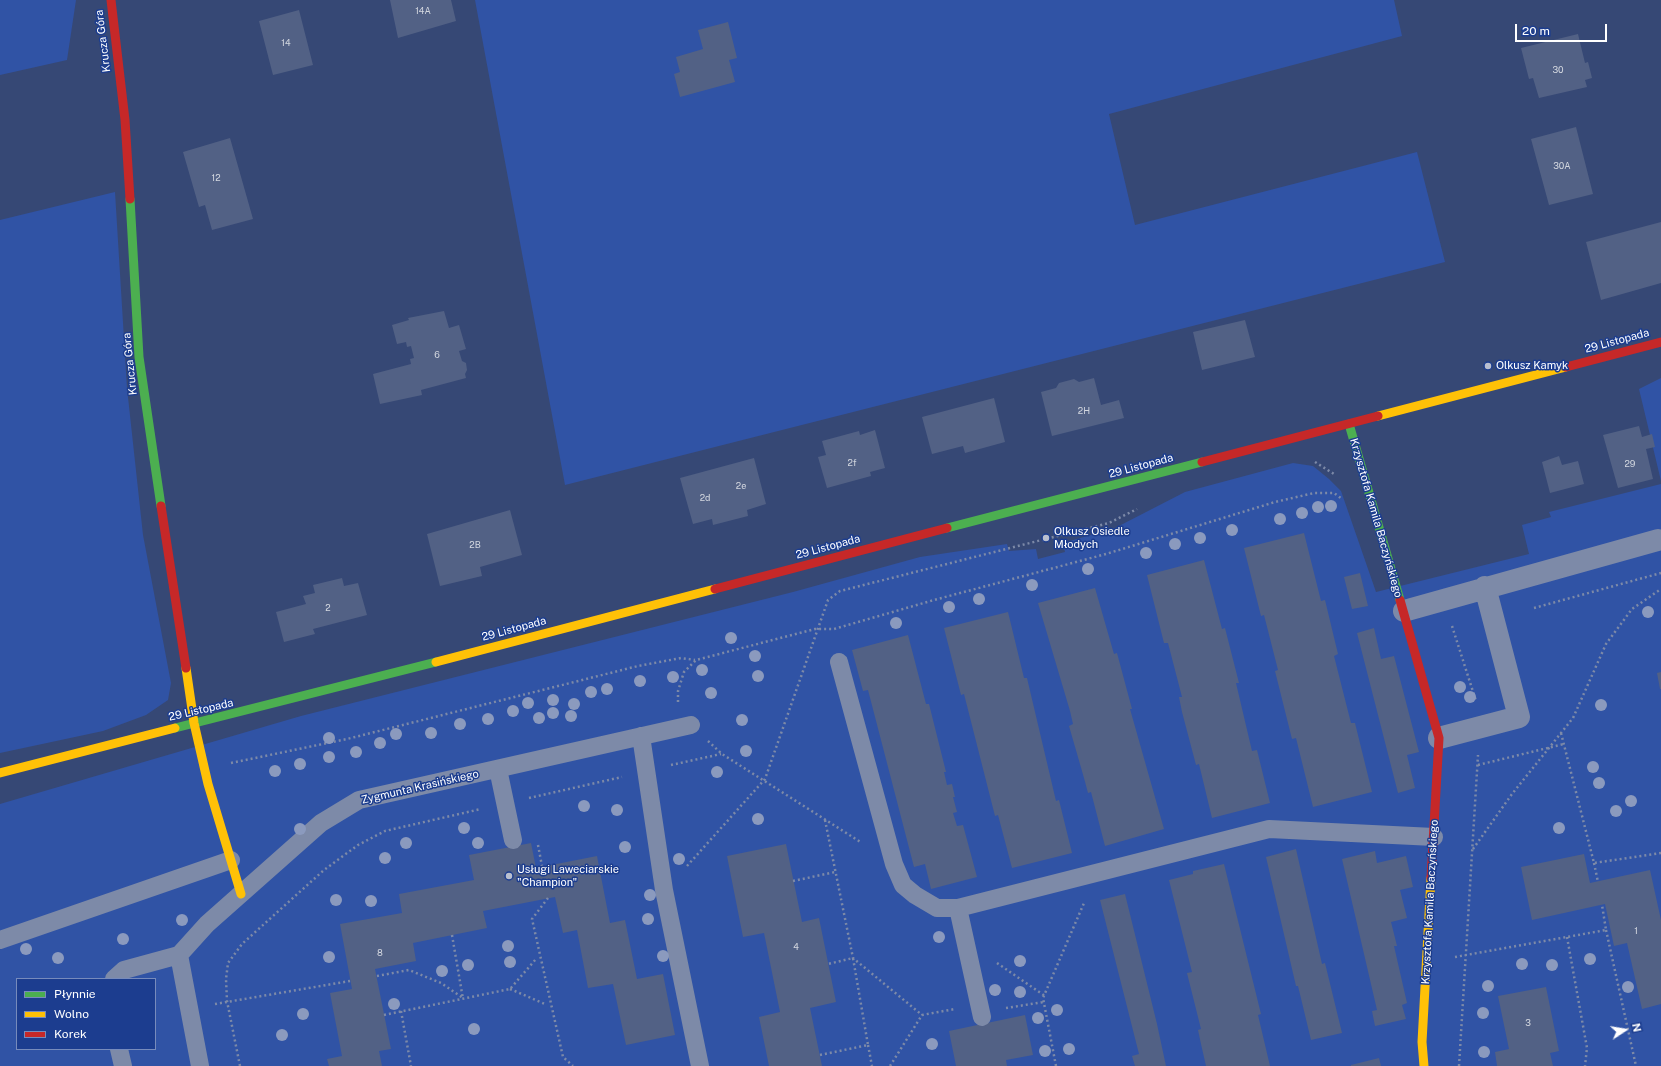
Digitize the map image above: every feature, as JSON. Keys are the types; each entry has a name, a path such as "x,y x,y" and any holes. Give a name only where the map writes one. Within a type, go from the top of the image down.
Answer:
{"street":[{"name":"Krucza Góra","path":"111,0 125,120 140,357 194,723 208,784 241,894"},
{"name":"29 Listopada","path":"0,773 194,723 271,706 1661,342"},
{"name":"Krzysztofa Kamila Baczyńskiego","path":"1349,424 1440,738 1422,1042 1424,1066"},
{"name":"Krzysztofa Kamila Baczyńskiego","path":"1404,611 1484,587 1658,540"},
{"path":"1440,738 1519,717 1484,587"}],"lane":[{"path":"839,662 894,864 903,885 915,895 937,908 958,908 1269,829 1434,837"},
{"name":"Zygmunta Krasińskiego","path":"179,955 207,924 321,823 359,800 685,727"},
{"path":"641,736 664,890 700,1066"},
{"path":"498,769 513,840"},
{"path":"0,940 231,860"},
{"path":"958,908 982,1017"},
{"path":"115,978 124,970 179,955 200,1066"},
{"path":"119,1050 122,1066"}],"path":[{"path":"1313,461 1335,475"},
{"path":"224,764 347,739 638,666 681,658 696,660 818,629 834,629 934,600 1106,554 1275,502 1314,493 1334,493 1345,501"},
{"path":"664,890 764,781 828,600 840,591 1109,523 1142,506"},
{"path":"1534,608 1661,573"},
{"path":"1472,850 1549,747 1573,718 1606,644 1632,609 1661,589"},
{"path":"1431,603 1452,626 1480,715 1459,1066"},
{"path":"685,727 678,691 684,672 696,660"},
{"path":"1561,732 1598,882"},
{"path":"1478,766 1564,744"},
{"path":"663,767 722,754 894,864"},
{"path":"240,1066 228,1002 226,979 228,963 242,944 324,870 358,845 384,831 630,775"},
{"path":"529,798 531,806"},
{"path":"825,819 872,1066"},
{"path":"538,844 542,866"},
{"path":"1594,863 1661,853"},
{"path":"793,881 835,872"},
{"path":"1056,1066 1043,998 1090,890 1092,873"},
{"path":"548,898 532,920 563,1057 573,1066"},
{"path":"1602,905 1606,930 1636,1066"},
{"path":"1427,962 1606,930"},
{"path":"452,935 464,999"},
{"path":"1567,937 1587,1048 1585,1066"},
{"path":"965,941 1045,996"},
{"path":"828,964 852,958"},
{"path":"852,958 922,1015"},
{"path":"510,989 536,959"},
{"path":"377,976 409,970 441,982 464,999"},
{"path":"189,1010 350,981"},
{"path":"384,1015 510,989 546,1004"},
{"path":"890,1066 922,1015 956,1009"},
{"path":"402,1011 411,1066"},
{"path":"820,1055 868,1045"}],"shaded area":[{"path":"0,0 76,0 67,60 0,75"},
{"path":"475,0 1394,0 1402,36 1109,114 1135,225 1417,152 1445,262 565,485"},
{"path":"115,192 127,388 143,535 171,683 168,700 146,715 103,731 0,753 0,220"},
{"path":"1661,378 1661,481 1639,389"},
{"path":"1293,463 1313,466 1341,491 1376,592 1529,554 1522,525 1551,517 1549,512 1661,484 1661,1066 0,1066 0,804 301,716 793,592 920,557 1007,544 1009,551 1036,549 1038,559 1065,552 1063,543 1115,528 1185,492"}],"building":[{"path":"390,0 451,0 456,21 398,38"},
{"path":"299,10 313,65 273,75 259,21"},
{"path":"728,22 737,58 729,60 735,82 680,97 674,74 680,72 676,57 703,49 698,30"},
{"path":"1578,34 1585,63 1588,62 1592,78 1585,80 1587,87 1539,98 1533,78 1529,79 1521,48"},
{"path":"1576,127 1593,194 1549,205 1531,139"},
{"path":"230,138 253,219 212,230 205,205 199,207 183,152"},
{"path":"1661,222 1661,283 1601,300 1586,242"},
{"path":"444,311 449,328 459,325 466,349 459,351 462,361 466,363 466,378 421,390 422,395 380,404 373,374 411,364 410,359 414,358 411,346 407,347 406,342 397,344 392,325 409,320 408,318"},
{"path":"1245,320 1255,357 1202,370 1193,332"},
{"path":"1094,378 1101,405 1119,400 1124,418 1052,436 1041,392 1056,388 1059,383 1074,379 1079,382"},
{"path":"994,398 1005,442 965,453 963,446 932,454 922,417"},
{"path":"1639,426 1642,437 1652,434 1655,447 1646,449 1653,479 1618,488 1603,435"},
{"path":"875,430 885,468 870,472 871,476 827,488 818,457 826,455 822,441 859,431 860,435"},
{"path":"1559,456 1562,465 1578,461 1584,484 1550,493 1542,462"},
{"path":"754,458 766,504 747,510 748,516 713,525 712,519 693,524 680,478"},
{"path":"510,510 522,555 480,567 482,576 440,586 427,534"},
{"path":"1304,533 1321,601 1325,600 1338,654 1334,656 1351,723 1355,723 1372,792 1313,807 1296,738 1292,739 1275,671 1278,670 1264,615 1261,616 1244,548"},
{"path":"1204,560 1222,629 1225,628 1239,683 1236,683 1252,751 1257,750 1270,803 1212,818 1199,764 1196,765 1182,712 1179,697 1182,697 1168,643 1164,643 1147,575"},
{"path":"1360,573 1368,606 1352,609 1344,577"},
{"path":"342,578 344,586 358,583 367,615 313,629 315,634 284,642 276,612 306,604 303,596 315,593 313,585"},
{"path":"1095,588 1114,654 1117,653 1132,709 1130,709 1164,829 1105,846 1091,792 1088,793 1069,726 1073,724 1070,711 1038,603"},
{"path":"1008,612 1024,678 1027,678 1056,801 1059,800 1072,853 1012,868 998,815 995,816 964,694 961,695 944,628"},
{"path":"1374,628 1381,659 1394,656 1419,752 1407,755 1415,788 1398,793 1357,633"},
{"path":"908,635 926,704 929,704 946,772 944,772 947,785 952,784 955,797 953,797 957,812 953,813 957,826 963,825 977,877 931,889 925,864 914,867 868,690 863,691 852,650"},
{"path":"1661,672 1661,689 1660,689 1657,673"},
{"path":"531,843 536,868 597,856 610,923 625,920 637,979 663,974 675,1035 626,1045 613,984 588,988 577,930 563,933 555,897 483,911 487,928 413,943 416,961 375,969 391,1049 379,1051 382,1066 329,1066 327,1059 342,1056 330,993 352,989 340,924 402,913 399,894 474,880 469,855"},
{"path":"786,844 802,922 819,918 836,1002 810,1008 822,1066 769,1066 759,1017 780,1012 764,933 743,937 727,856"},
{"path":"1296,849 1322,964 1325,963 1342,1033 1311,1040 1298,986 1296,986 1266,857"},
{"path":"1375,851 1377,863 1406,856 1413,887 1400,890 1407,918 1391,922 1397,946 1394,946 1407,1003 1402,1005 1406,1019 1375,1026 1372,1011 1377,1010 1342,859"},
{"path":"1584,854 1590,883 1650,870 1661,920 1661,1004 1642,1009 1627,943 1614,946 1605,904 1532,920 1521,867"},
{"path":"1224,864 1261,1014 1258,1015 1270,1066 1206,1066 1198,1030 1201,1029 1187,973 1192,972 1169,880 1193,874 1193,871"},
{"path":"1125,894 1166,1066 1135,1066 1132,1056 1139,1054 1100,900"},
{"path":"1546,987 1559,1051 1550,1053 1553,1066 1497,1066 1495,1052 1509,1049 1498,996"},
{"path":"1025,1015 1033,1055 1006,1060 1007,1066 956,1066 949,1031"},
{"path":"1379,1058 1381,1066 1351,1066 1351,1065"}],"traffic: fast":[{"path":"130,199 139,357 161,506"},
{"path":"1349,424 1400,600"},
{"path":"947,528 1202,462"},
{"path":"175,728 436,662"}],"traffic: slow":[{"path":"1378,416 1566,367"},
{"path":"436,662 715,589"},
{"path":"186,668 194,723 208,784 241,894"},
{"path":"0,773 175,728"},
{"path":"1424,1066 1422,1042 1431,878"}],"traffic: jam":[{"path":"111,0 125,120 130,199"},
{"path":"1566,367 1661,342"},
{"path":"1202,462 1378,416"},
{"path":"161,506 186,668"},
{"path":"715,589 947,528"},
{"path":"1400,600 1439,738 1431,878"}],"place":[{"name":"Olkusz Kamyk","path":"1488,366"},
{"name":"Olkusz Osiedle Młodych","path":"1046,538"},
{"name":"Usługi Laweciarskie \"Champion\"","path":"509,876"}]}
